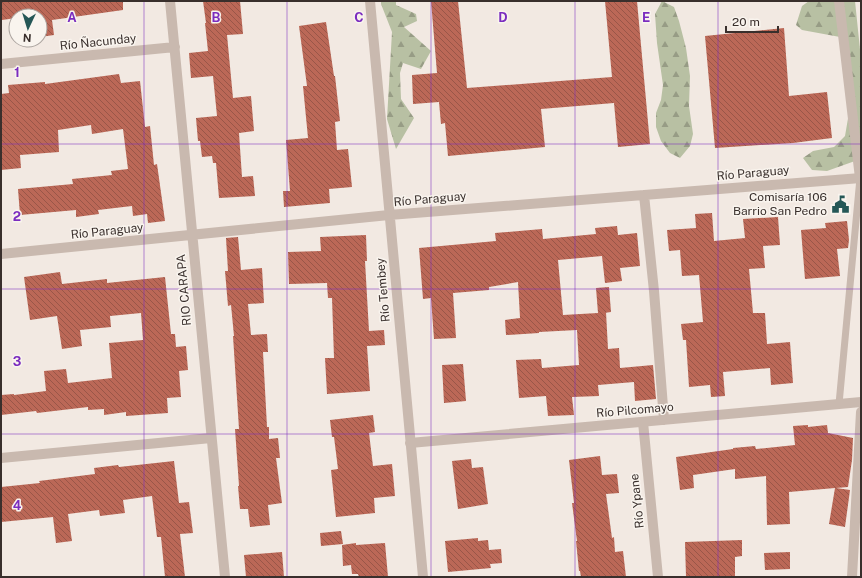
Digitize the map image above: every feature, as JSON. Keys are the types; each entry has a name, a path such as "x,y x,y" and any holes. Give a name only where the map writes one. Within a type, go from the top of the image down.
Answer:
{"street":[{"name":"RIO CARAPA","path":"170,1 225,577"},
{"name":"Río Tembey","path":"370,1 423,577"},
{"path":"838,1 860,178"},
{"name":"Río Ñacunday","path":"1,64 175,47"},
{"name":"Río Paraguay","path":"1,254 389,215 860,178"},
{"path":"644,195 655,298 664,420"},
{"name":"Río Pilcomayo","path":"410,443 861,402"},
{"path":"852,577 861,412"},
{"name":"Río Ypane","path":"643,422 658,577"},
{"path":"1,458 211,438"}],"lane":[{"path":"839,404 860,178"}],"green space":[{"path":"381,1 396,1 396,5 416,14 417,21 404,27 431,51 421,69 403,63 400,73 401,99 414,118 396,149 387,119 392,32"},
{"path":"662,1 674,7 686,48 690,76 689,106 693,134 690,146 680,158 670,153 661,141 656,127 656,113 661,100 663,85 657,43 655,14"},
{"path":"809,1 855,1 861,59 861,153 855,161 827,171 812,170 803,158 813,151 834,147 845,136 852,95 840,37 802,30 796,25 802,6"}],"building":[{"path":"1,1 123,1 123,10 52,20 54,35 48,36 48,8 8,8 8,19 2,20"},
{"path":"203,1 240,1 243,34 227,35 233,98 251,96 254,131 239,133 242,177 253,176 255,196 219,198 216,163 213,163 212,156 202,157 200,141 198,141 196,118 217,116 213,76 191,78 189,53 208,51"},
{"path":"431,1 458,1 467,88 612,77 605,1 637,1 650,144 618,147 614,103 541,109 545,147 448,156 445,123 441,124 439,102 413,104 412,75 437,73"},
{"path":"326,22 335,76 340,121 335,122 337,150 348,149 352,187 329,189 330,203 284,207 283,191 290,191 286,140 308,138 303,86 307,86 299,26"},
{"path":"784,28 789,96 827,92 832,138 793,143 715,148 705,36"},
{"path":"119,74 121,83 140,81 145,127 150,126 154,165 157,164 165,221 148,223 147,214 133,216 132,206 98,210 99,214 76,217 76,210 20,215 18,189 73,184 72,179 112,175 111,171 128,169 123,129 92,134 91,125 58,130 59,152 20,155 21,168 1,170 1,94 9,93 8,85 45,82 45,84"},
{"path":"712,213 714,241 745,238 743,219 778,217 780,245 763,246 765,268 749,269 753,313 765,313 767,344 790,342 793,383 771,385 770,368 723,372 725,396 711,397 710,385 689,387 686,340 683,340 681,324 703,322 699,275 682,276 680,250 669,251 667,230 696,228 695,214"},
{"path":"847,221 849,240 848,248 837,249 840,276 805,279 801,230 826,228 825,223"},
{"path":"617,226 618,235 637,233 640,266 620,268 622,281 605,283 602,256 558,260 563,315 598,313 596,288 609,287 611,312 606,313 608,349 619,348 620,368 653,365 656,399 635,401 634,382 598,385 599,396 572,397 574,415 548,416 546,396 519,398 516,360 541,359 542,368 579,365 577,330 506,335 505,320 520,318 518,282 489,287 489,290 453,293 456,338 434,339 431,298 423,299 419,248 496,241 495,233 542,229 543,239 596,234 595,228"},
{"path":"366,235 367,261 365,261 369,331 384,330 385,345 367,346 370,391 327,394 325,358 334,358 332,298 328,298 327,283 289,284 288,252 321,251 320,237"},
{"path":"238,237 241,270 262,268 264,303 248,304 251,335 267,334 268,352 263,352 267,427 269,427 269,439 278,438 280,458 276,458 282,503 268,505 270,525 250,527 248,509 240,509 235,429 239,429 234,336 231,305 228,306 225,271 228,271 226,238"},
{"path":"60,272 62,284 107,279 107,283 165,277 171,334 175,334 176,347 186,346 188,370 179,371 181,397 167,398 168,413 126,416 126,412 104,415 104,409 88,410 88,407 37,413 36,411 1,415 1,395 46,391 44,371 66,369 68,383 112,378 109,343 143,340 141,313 110,316 111,327 80,330 82,346 62,349 57,316 30,320 24,277"},
{"path":"463,364 466,401 444,403 442,365"},
{"path":"373,415 375,432 369,433 373,466 392,464 395,496 374,498 375,513 336,517 331,470 338,469 334,437 332,437 330,420"},
{"path":"808,425 808,427 827,425 828,433 853,438 852,460 848,487 836,488 850,490 845,527 829,524 835,488 789,492 790,524 767,525 766,476 735,479 735,469 693,475 694,488 680,490 676,457 733,448 755,446 756,449 795,445 793,426"},
{"path":"600,456 602,475 617,474 619,493 606,494 612,538 614,537 615,552 623,551 626,577 581,577 579,571 569,460"},
{"path":"471,459 472,468 483,467 488,504 458,509 452,461"},
{"path":"174,461 179,503 189,502 193,533 180,534 185,577 165,577 161,537 157,537 152,496 123,500 125,513 100,516 99,510 68,514 72,541 56,543 53,517 1,522 1,487 40,483 39,481 95,474 94,468"},
{"path":"341,531 343,544 321,546 320,533"},
{"path":"478,538 478,541 488,540 489,550 501,549 502,563 490,564 491,568 448,572 445,541"},
{"path":"742,540 742,556 735,557 735,577 686,577 685,542"},
{"path":"356,543 356,545 385,543 388,577 359,577 358,574 352,574 351,565 343,566 342,545"},
{"path":"282,552 284,577 246,577 244,555"},
{"path":"790,552 790,569 765,570 764,553"}],"place":[{"name":"Comisaría 106 Barrio San Pedro","path":"840,204"}]}
